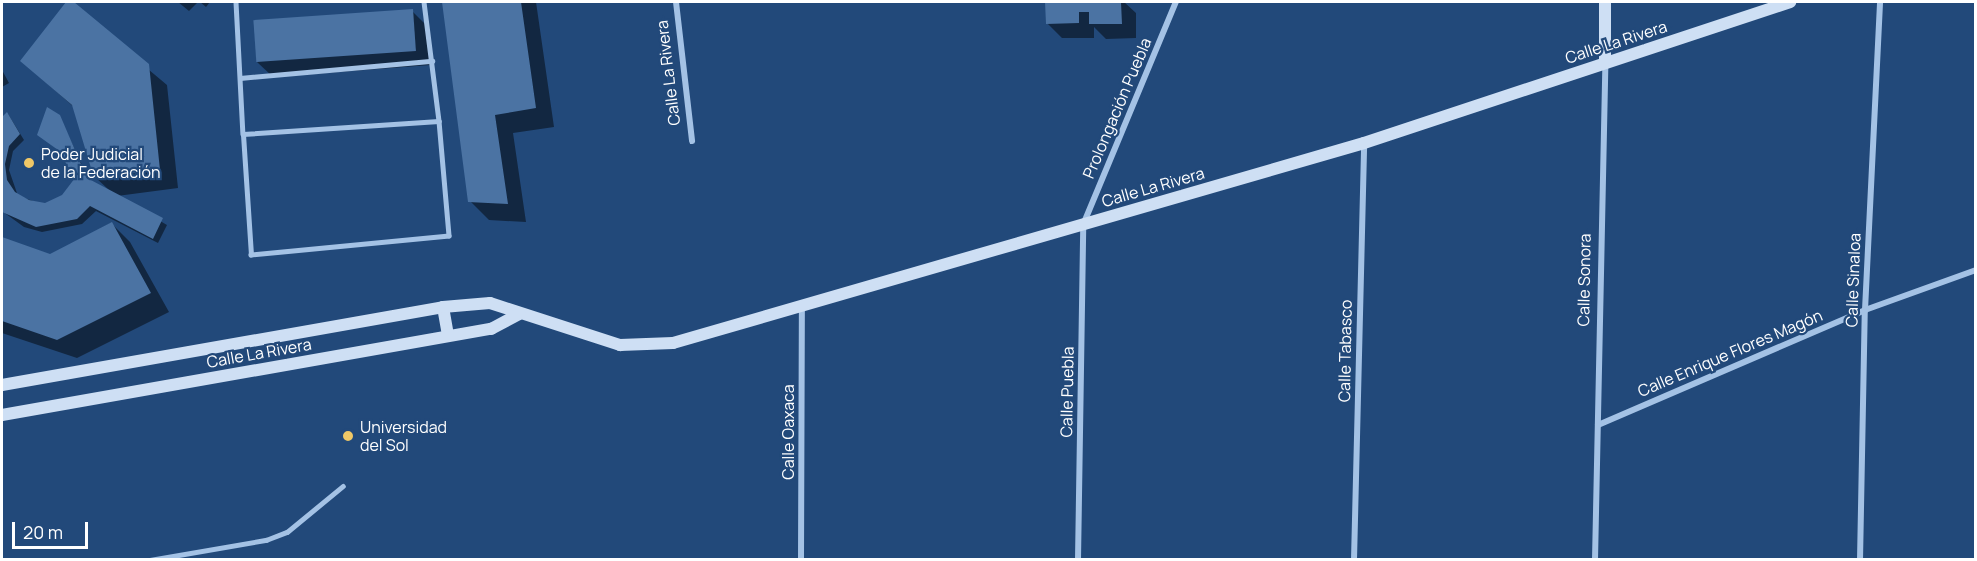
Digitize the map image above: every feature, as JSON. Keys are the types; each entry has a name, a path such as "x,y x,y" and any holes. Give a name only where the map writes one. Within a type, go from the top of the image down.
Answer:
{"street":[{"name":"Calle La Rivera","path":"676,2 692,141"},
{"name":"Prolongación Puebla","path":"1083,225 1176,2"},
{"name":"Calle Sonora","path":"1596,560 1605,2"},
{"name":"Calle La Rivera","path":"2,385 443,307 490,303 620,345 649,346 673,343 1364,143 1790,2"},
{"name":"Calle Sinaloa","path":"1860,560 1865,310 1880,2"},
{"name":"Calle Tabasco","path":"1354,560 1364,143"},
{"name":"Calle Puebla","path":"1078,560 1083,225"},
{"name":"Calle Enrique Flores Magón","path":"1598,425 1865,310 1976,270"},
{"name":"Calle Oaxaca","path":"801,560 802,305"},
{"path":"443,307 448,336"},
{"name":"Calle La Rivera","path":"2,415 491,328 519,314"}],"lane":[{"path":"237,2 251,255 449,236 439,121 424,2"},
{"path":"240,78 432,61"},
{"path":"243,134 439,121"},
{"path":"150,560 266,540 287,532 343,486"}],"building":[{"path":"66,2 74,2 149,64 160,170 94,178 72,105 20,61"},
{"path":"442,2 521,2 536,108 495,115 508,204 468,202"},
{"path":"1045,2 1121,2 1122,24 1089,24 1089,12 1079,12 1079,23 1046,24"},
{"path":"413,9 416,51 256,62 253,20"},
{"path":"47,107 60,115 87,178 163,218 153,239 90,206 77,219 36,227 2,212 2,117 7,112 20,134 9,146 5,164 7,180 15,192 29,200 45,203 62,195 75,178 58,150 37,135"},
{"path":"112,222 151,293 57,340 2,321 2,237 50,254"}],"place":[{"name":"Poder Judicial de la Federación","path":"29,163"},
{"name":"Universidad del Sol","path":"348,436"}]}
